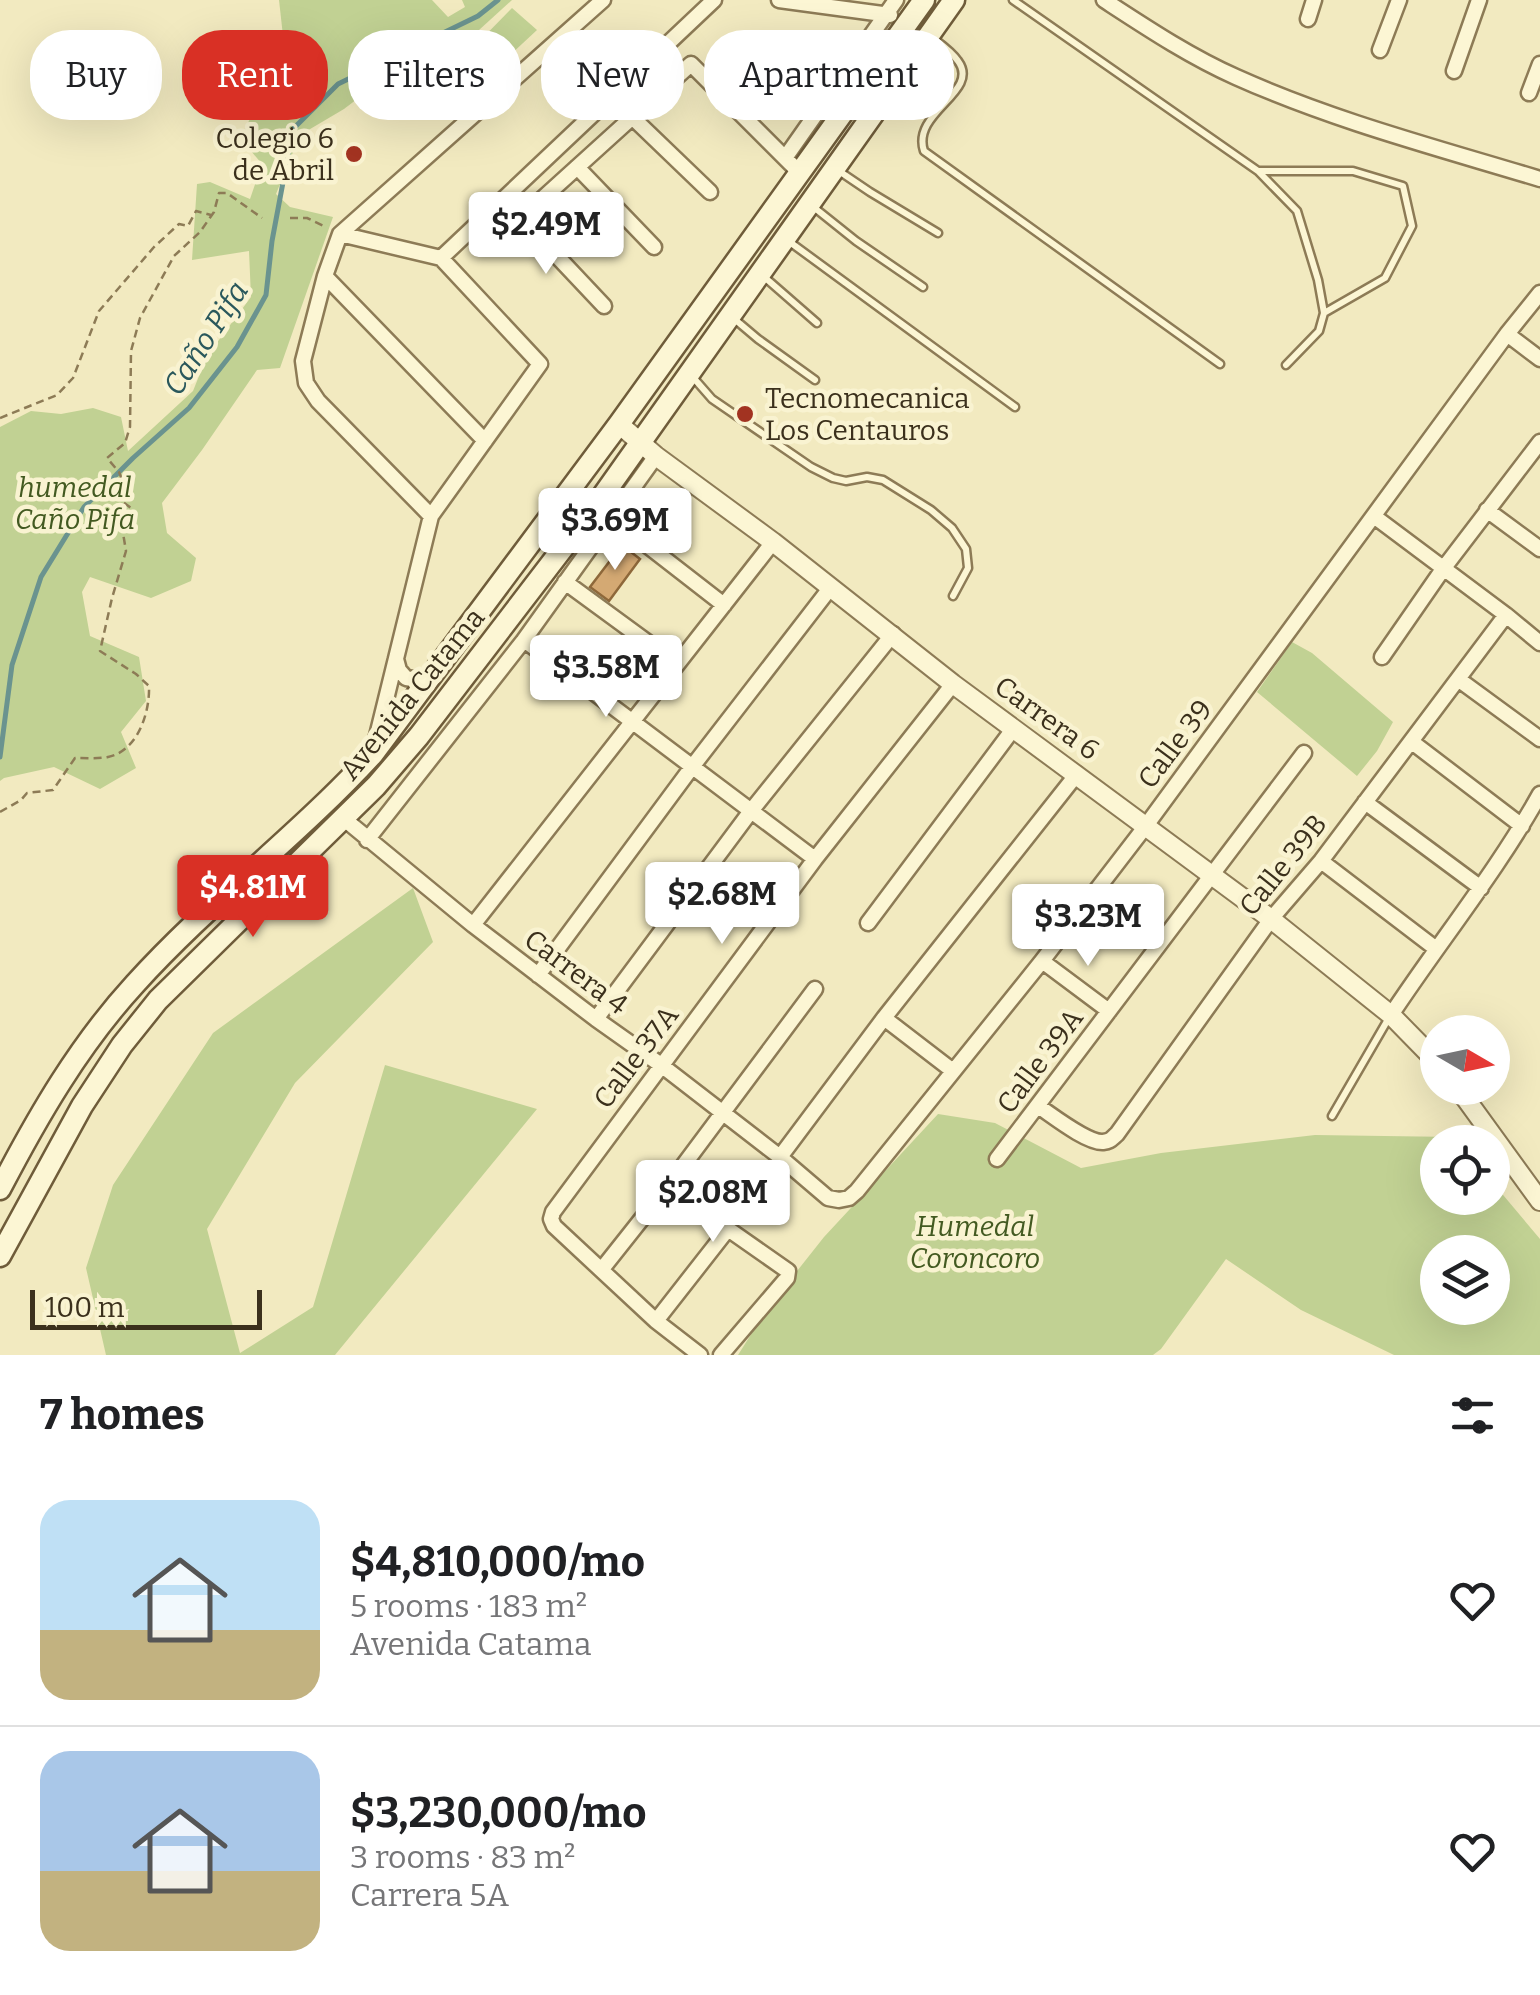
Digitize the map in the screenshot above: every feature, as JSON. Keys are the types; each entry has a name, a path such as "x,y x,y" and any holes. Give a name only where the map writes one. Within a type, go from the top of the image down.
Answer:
{"main road":[{"name":"Avenida Catama","path":"0,1189 53,1092 132,986 373,754 619,424 924,0"},
{"name":"Avenida Catama","path":"933,30 954,0"},
{"name":"Avenida Catama","path":"0,1256 82,1106 122,1045 158,1000 376,786 419,736 599,501 649,449 690,374 870,120"}],"street":[{"path":"431,516 313,395 304,375 303,361 340,234 603,0"},
{"path":"442,258 714,0"},
{"path":"780,0 910,19"},
{"path":"785,158 896,0"},
{"path":"1104,0 1174,45 1234,76 1322,112 1540,180"},
{"path":"1308,19 1314,0"},
{"path":"1380,50 1399,0"},
{"path":"1454,72 1479,0"},
{"path":"684,70 691,64 800,173"},
{"path":"1529,93 1540,64"},
{"path":"604,306 521,218 629,120"},
{"path":"635,120 710,192"},
{"path":"577,168 654,247"},
{"path":"340,234 442,258 540,364 431,516 373,754"},
{"path":"326,276 485,441"},
{"name":"Calle 39","path":"828,1198 848,1198 857,1191 1042,961 1540,293"},
{"path":"1507,334 1540,359"},
{"name":"Carrera 6","path":"619,424 953,684 1270,919 1391,1015 1420,1045"},
{"path":"1382,657 1487,510 1538,448"},
{"name":"Avenida Catama","path":"367,840 566,582 612,518 649,449"},
{"path":"1487,510 1540,549"},
{"path":"1375,517 1540,643"},
{"path":"612,518 724,605"},
{"path":"473,924 773,542"},
{"path":"566,582 678,664"},
{"path":"538,975 831,587"},
{"name":"Calle 39B","path":"1038,1106 1099,1142 1117,1134 1270,919 1321,861 1506,615"},
{"path":"596,1019 751,811 893,634"},
{"path":"524,640 815,859"},
{"path":"396,660 406,678 427,681"},
{"path":"1458,679 1540,739"},
{"name":"Calle 37A","path":"602,1269 554,1226 553,1212 815,859 953,684"},
{"path":"868,923 1014,728"},
{"path":"1412,742 1522,826"},
{"name":"Calle 39A","path":"997,1159 1304,753"},
{"path":"780,1157 1077,774"},
{"path":"1391,1015 1540,794"},
{"path":"1365,802 1480,888"},
{"name":"Carrera 4","path":"344,818 473,924 661,1065 828,1198"},
{"path":"1321,861 1435,948"},
{"path":"1042,961 1109,1012"},
{"path":"700,1355 656,1321 602,1269 815,988"},
{"path":"884,1018 954,1071"},
{"path":"1470,1105 1540,1201"},
{"path":"671,1182 788,1271 787,1278 721,1355"},
{"path":"656,1321 728,1229"}],"lane":[{"path":"1013,0 1258,171 1297,211 1324,313 1318,331 1286,365"},
{"path":"954,56 963,70 954,93"},
{"path":"930,120 921,142 924,151 1220,364"},
{"path":"836,168 938,232"},
{"path":"1258,171 1352,171 1403,186 1412,226 1385,278 1324,313"},
{"path":"810,204 923,287"},
{"path":"786,239 1015,408"},
{"path":"760,274 817,323"},
{"path":"731,316 815,380"},
{"path":"690,374 712,399 810,467 846,482 867,477 883,480 932,510 952,528 966,549 968,568 952,596"},
{"path":"1332,1116 1391,1015"}],"path":[{"path":"0,812 27,793 53,790 75,758 111,757 135,740 150,707 149,686 100,651 126,551 123,532 131,508 119,499 126,492 119,472 107,458 125,443 130,427 131,351 140,318 174,256 200,232 212,215 219,193 227,193 262,218"},
{"path":"0,418 57,395 73,378 99,311 154,247 179,224 188,226 196,211 212,215"},
{"path":"290,218 307,218 340,234"}],"green space":[{"name":"humedal Caño Pifa","path":"279,0 432,0 448,17 465,7 462,0 512,0 479,30 348,30 348,106 328,118 328,30 282,30"},
{"path":"512,8 537,30 521,45 521,30 490,30"},
{"name":"humedal Caño Pifa","path":"249,120 325,120 300,135 276,194 290,207 333,217 280,368 257,370 162,503 167,533 196,558 191,581 151,598 90,577 82,592 90,636 139,657 146,701 121,732 136,768 100,789 54,767 0,781 0,427 31,411 61,414 93,408 121,417 128,451 193,391 207,356 251,297 249,251 192,260 197,184 210,182 250,199 262,164 240,138"},
{"path":"1292,642 1312,653 1393,722 1357,776 1257,692"},
{"path":"413,888 433,942 295,1083 207,1229 240,1353 313,1307 385,1065 537,1109 335,1355 106,1355 86,1268 113,1185 213,1033"},
{"name":"Humedal Coroncoro","path":"938,1114 995,1123 1081,1168 1161,1153 1315,1135 1420,1137 1420,1215 1510,1215 1510,1203 1540,1239 1540,1355 1394,1355 1301,1310 1226,1259 1153,1355 738,1355 767,1309 824,1237"}],"building":[{"path":"622,545 640,559 609,601 590,587"}],"waterway":[{"name":"Caño Pifa","path":"0,757 12,665 41,577 84,507 189,408 237,347 266,295 293,129 338,84 478,16 498,0"}],"place":[{"name":"Colegio 6 de Abril","path":"354,154"},
{"name":"Tecnomecanica Los Centauros","path":"745,414"}]}
